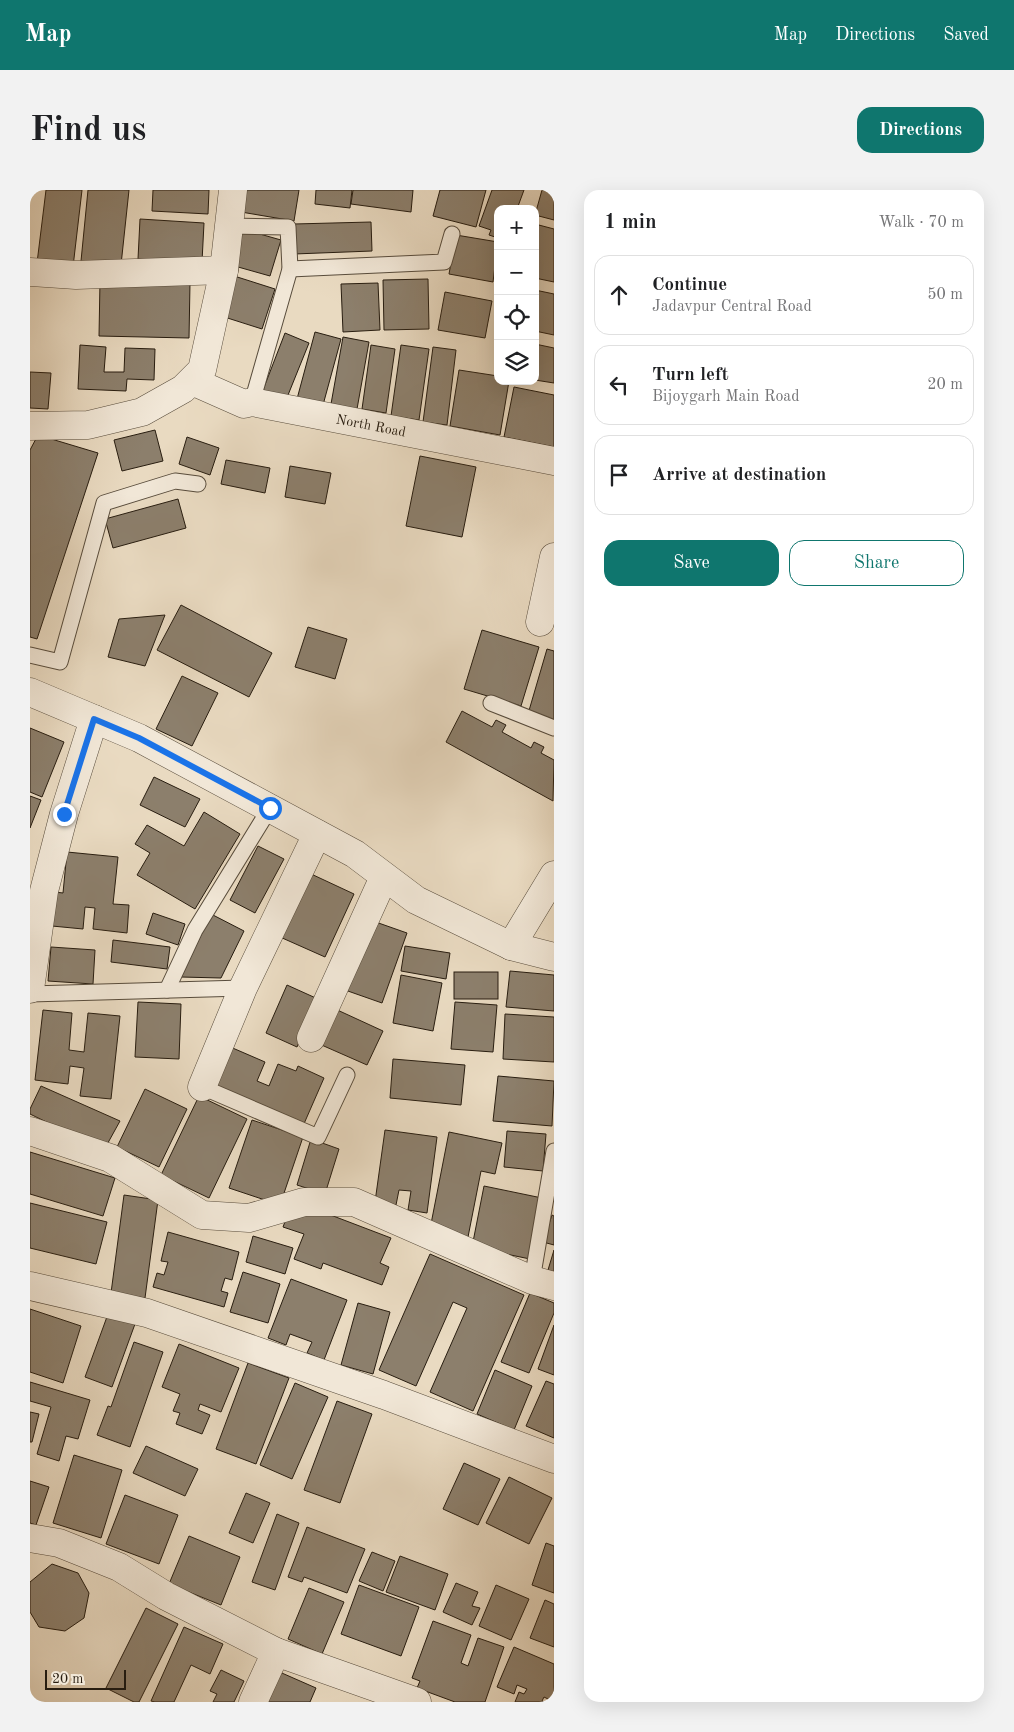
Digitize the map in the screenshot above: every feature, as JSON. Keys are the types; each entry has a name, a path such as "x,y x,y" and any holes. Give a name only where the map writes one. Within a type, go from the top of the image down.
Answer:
{"street":[{"path":"30,426 88,425 142,412 183,389 202,370 224,270 233,190"},
{"path":"30,272 76,275 224,270"},
{"name":"North Road","path":"192,381 244,404 252,402 554,461"},
{"path":"540,622 554,557"},
{"path":"30,692 139,738 270,808 355,854 416,900 511,946 554,957"},
{"path":"30,988 39,876 64,814 94,719"},
{"path":"202,1087 243,988 317,834"},
{"path":"511,946 554,875"},
{"path":"311,1038 384,877"},
{"path":"30,1130 110,1158 202,1215 249,1218 304,1202 354,1202 543,1283"},
{"path":"30,1286 147,1313 384,1395 554,1459"},
{"path":"30,1538 59,1543 119,1567 166,1596 276,1652 418,1702"},
{"path":"253,1702 276,1652"}],"lane":[{"path":"229,226 288,227 290,269 252,402"},
{"path":"290,269 444,262 452,234"},
{"path":"30,654 60,662 104,504 175,481 198,484"},
{"path":"491,703 554,728"},
{"path":"167,990 195,930 270,808"},
{"path":"30,994 243,988"},
{"path":"202,1087 318,1137 347,1075"},
{"path":"543,1283 554,1151"}],"building":[{"path":"46,190 82,190 73,267 37,263"},
{"path":"88,190 129,190 121,265 81,261"},
{"path":"153,190 209,190 208,214 152,211"},
{"path":"245,190 299,190 294,221 241,212"},
{"path":"316,190 352,190 350,208 315,204"},
{"path":"353,190 413,190 411,212 351,204"},
{"path":"440,190 486,190 476,227 433,216"},
{"path":"492,190 524,190 518,205 494,205 494,237 489,235 491,230 479,226"},
{"path":"542,190 554,190 554,220 539,216 538,205"},
{"path":"140,219 204,223 202,262 138,259"},
{"path":"371,222 372,251 294,254 294,224"},
{"path":"539,225 554,229 554,282 539,279"},
{"path":"242,229 281,240 270,276 231,265"},
{"path":"456,235 494,241 493,282 449,274"},
{"path":"231,275 275,289 262,329 218,315"},
{"path":"428,279 429,329 384,330 383,280"},
{"path":"100,281 190,283 189,338 99,336"},
{"path":"378,283 380,330 343,332 341,284"},
{"path":"539,291 554,294 554,335 539,332"},
{"path":"445,292 492,301 485,338 438,330"},
{"path":"315,332 341,339 323,405 297,399"},
{"path":"285,333 309,343 286,400 263,390"},
{"path":"343,337 369,342 357,409 331,404"},
{"path":"80,345 106,347 104,372 124,372 125,348 155,349 154,380 127,379 126,391 78,389"},
{"path":"371,345 395,349 386,413 362,409"},
{"path":"401,345 429,349 419,420 391,416"},
{"path":"539,345 554,348 554,383 539,381"},
{"path":"433,347 456,350 447,425 423,422"},
{"path":"459,370 494,375 494,385 508,385 500,435 450,426"},
{"path":"30,372 51,373 48,409 30,408"},
{"path":"514,387 554,395 554,447 504,437"},
{"path":"155,430 163,461 122,471 114,440"},
{"path":"38,435 98,453 37,639 30,637 30,450"},
{"path":"187,437 219,448 210,475 179,464"},
{"path":"420,456 476,467 462,537 406,526"},
{"path":"226,460 270,468 265,493 221,484"},
{"path":"290,466 331,473 325,504 285,497"},
{"path":"178,499 186,528 113,548 105,519"},
{"path":"181,605 272,653 249,697 157,650"},
{"path":"165,615 145,666 108,657 119,619"},
{"path":"308,627 347,639 335,679 295,667"},
{"path":"482,630 539,647 521,706 464,689"},
{"path":"547,649 554,651 554,721 528,714"},
{"path":"182,676 218,693 192,746 156,729"},
{"path":"462,711 492,727 496,720 506,725 502,732 531,748 534,742 544,747 541,753 554,760 553,801 446,742"},
{"path":"30,728 64,742 42,797 30,792"},
{"path":"154,777 200,799 185,827 140,805"},
{"path":"30,796 41,800 30,828"},
{"path":"204,812 240,834 195,909 137,875 150,853 135,844 147,825 184,846"},
{"path":"258,846 284,859 255,913 230,900"},
{"path":"67,852 118,857 113,904 129,905 127,933 93,929 95,908 85,907 83,929 52,926 55,892 63,893"},
{"path":"309,873 354,894 325,957 280,937"},
{"path":"153,913 185,924 178,945 146,934"},
{"path":"211,914 244,931 221,978 181,977"},
{"path":"370,920 407,933 382,1003 345,990"},
{"path":"113,940 170,947 167,969 111,962"},
{"path":"405,946 450,953 446,979 401,971"},
{"path":"51,947 95,950 93,984 48,981"},
{"path":"510,971 554,975 554,1011 506,1007"},
{"path":"454,972 498,972 498,999 454,999"},
{"path":"401,975 442,983 433,1031 393,1023"},
{"path":"287,985 318,999 297,1047 266,1033"},
{"path":"138,1002 181,1004 179,1059 135,1057"},
{"path":"455,1002 497,1005 493,1052 451,1049"},
{"path":"333,1008 383,1031 367,1065 317,1043"},
{"path":"43,1010 72,1013 69,1050 84,1052 88,1013 120,1016 111,1099 80,1096 84,1068 70,1066 68,1084 35,1080"},
{"path":"505,1014 554,1017 554,1062 503,1059"},
{"path":"228,1046 265,1062 257,1081 269,1086 278,1064 296,1071 298,1066 324,1078 303,1126 210,1087"},
{"path":"393,1059 465,1065 461,1105 390,1098"},
{"path":"498,1076 554,1081 552,1126 493,1121"},
{"path":"41,1086 120,1121 104,1150 30,1114 30,1109"},
{"path":"145,1089 187,1109 159,1167 117,1147"},
{"path":"199,1096 247,1119 209,1198 161,1175"},
{"path":"252,1120 303,1137 280,1205 229,1188"},
{"path":"385,1130 437,1137 427,1213 408,1210 411,1191 399,1190 396,1205 375,1202"},
{"path":"507,1131 546,1134 543,1171 504,1167"},
{"path":"449,1132 502,1143 495,1174 481,1171 468,1237 430,1229"},
{"path":"311,1139 339,1149 325,1194 297,1185"},
{"path":"30,1152 115,1178 103,1216 30,1194"},
{"path":"484,1186 542,1198 530,1259 472,1247"},
{"path":"124,1195 158,1200 145,1298 111,1293"},
{"path":"30,1203 107,1222 96,1264 30,1248"},
{"path":"307,1206 391,1238 380,1263 389,1267 382,1285 323,1263 321,1269 294,1259 304,1234 283,1227 289,1211"},
{"path":"552,1215 554,1216 554,1245 543,1242"},
{"path":"168,1232 239,1252 232,1280 225,1278 221,1291 228,1293 224,1307 153,1287 157,1273 164,1275 168,1262 161,1261"},
{"path":"253,1236 293,1248 285,1274 246,1262"},
{"path":"554,1250 554,1272 548,1270"},
{"path":"430,1254 524,1295 473,1411 430,1392 467,1308 453,1302 416,1386 379,1370"},
{"path":"243,1272 280,1284 268,1323 230,1312"},
{"path":"291,1279 347,1300 324,1360 307,1353 312,1342 290,1334 286,1345 268,1338"},
{"path":"530,1293 554,1303 554,1313 529,1373 501,1362"},
{"path":"358,1303 390,1312 373,1374 341,1365"},
{"path":"30,1309 81,1326 63,1383 30,1372"},
{"path":"108,1314 135,1324 112,1387 85,1377"},
{"path":"554,1325 554,1375 538,1369"},
{"path":"134,1342 163,1352 130,1447 97,1435 108,1406 111,1407"},
{"path":"179,1344 239,1368 221,1412 200,1404 198,1410 210,1415 202,1434 176,1424 180,1413 173,1411 180,1394 162,1387"},
{"path":"248,1363 289,1378 256,1464 216,1449"},
{"path":"495,1370 532,1386 514,1430 477,1414"},
{"path":"546,1381 554,1384 554,1438 526,1426"},
{"path":"30,1382 90,1400 78,1439 66,1436 59,1461 37,1454 51,1407 30,1401"},
{"path":"295,1383 328,1397 292,1479 260,1465"},
{"path":"337,1401 372,1414 340,1503 304,1490"},
{"path":"30,1412 39,1414 32,1442 30,1442"},
{"path":"146,1446 198,1469 185,1496 133,1473"},
{"path":"74,1455 122,1470 101,1538 53,1523"},
{"path":"464,1463 500,1479 478,1525 443,1509"},
{"path":"509,1477 552,1498 529,1544 486,1523"},
{"path":"30,1481 49,1487 36,1525 30,1523"},
{"path":"246,1493 270,1503 253,1543 229,1533"},
{"path":"125,1495 178,1515 159,1564 106,1544"},
{"path":"277,1514 299,1523 275,1590 252,1582"},
{"path":"307,1527 365,1549 347,1593 304,1577 302,1582 288,1577"},
{"path":"189,1536 240,1557 221,1605 169,1584"},
{"path":"546,1543 554,1546 554,1593 532,1585"},
{"path":"372,1552 395,1561 383,1591 359,1581"},
{"path":"400,1556 448,1574 435,1610 386,1592"},
{"path":"52,1564 78,1573 89,1593 84,1618 65,1631 39,1627 30,1612 30,1582"},
{"path":"456,1583 478,1592 472,1606 480,1608 472,1625 443,1612"},
{"path":"359,1585 419,1607 401,1656 341,1634"},
{"path":"496,1585 529,1599 511,1640 479,1626"},
{"path":"309,1588 344,1602 322,1654 288,1639"},
{"path":"545,1600 554,1604 554,1647 530,1638"},
{"path":"146,1608 178,1624 139,1702 134,1702 106,1688"},
{"path":"433,1621 471,1635 461,1663 468,1666 478,1638 504,1647 485,1702 455,1702 417,1688 420,1681 412,1678"},
{"path":"184,1627 223,1644 210,1674 191,1665 174,1702 151,1701"},
{"path":"514,1647 554,1664 554,1702 544,1697 542,1701 545,1702 515,1702 519,1692 524,1694 527,1689 517,1685 514,1694 497,1687"},
{"path":"221,1670 244,1681 234,1702 213,1702 217,1694 210,1691"},
{"path":"275,1670 316,1688 310,1702 261,1702"}],"route":[{"path":"64,814 94,719 139,738 270,808"}]}
